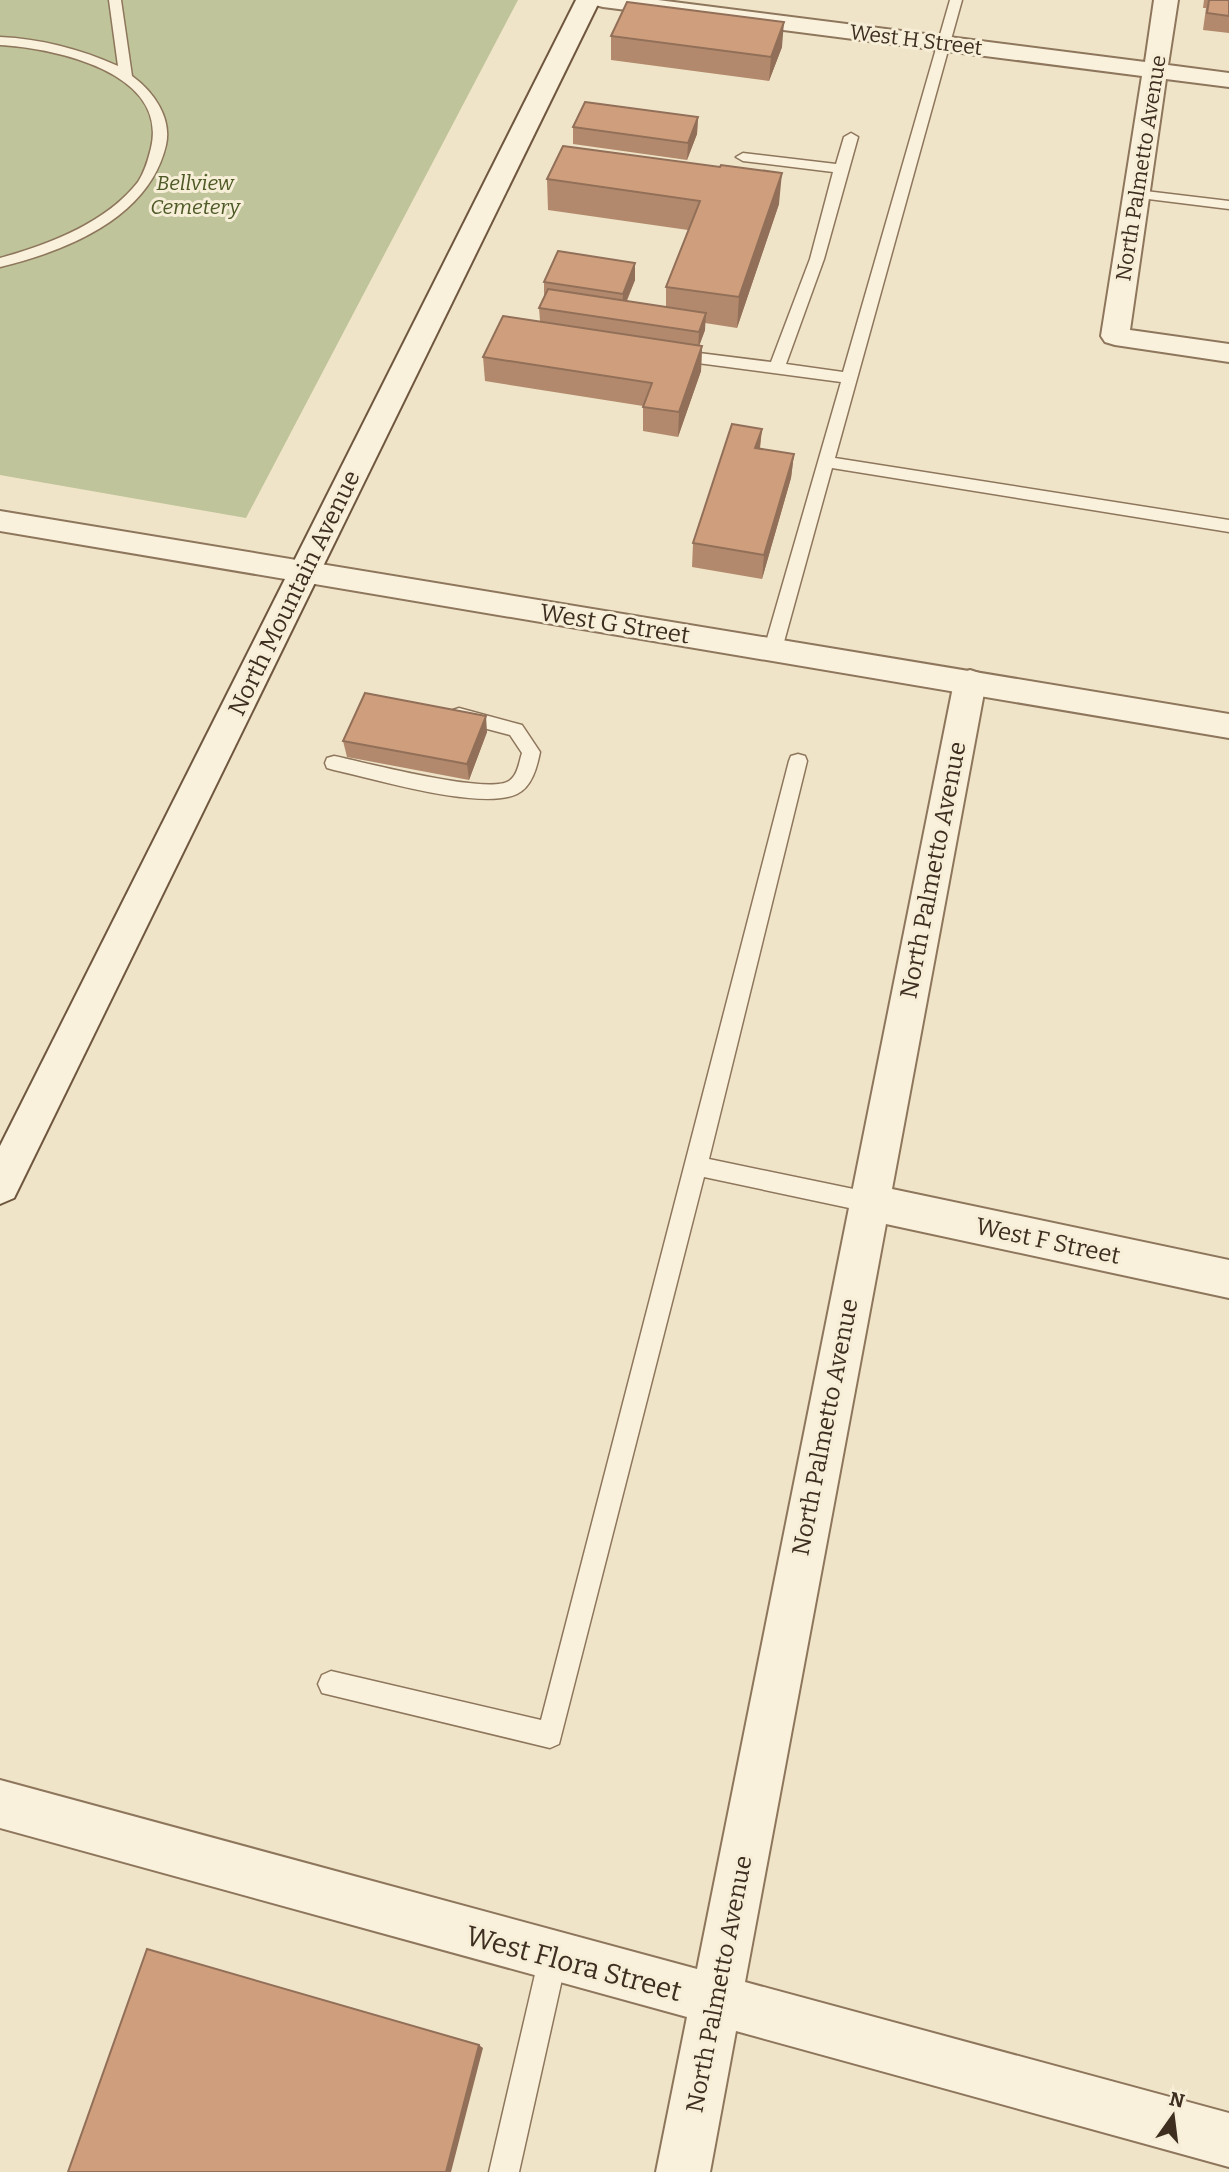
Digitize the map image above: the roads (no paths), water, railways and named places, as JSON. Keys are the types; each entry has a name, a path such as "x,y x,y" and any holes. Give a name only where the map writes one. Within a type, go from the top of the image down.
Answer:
{"street":[{"name":"North Mountain Avenue","path":"0,1186 588,0"},
{"name":"West H Street","path":"603,0 1229,80"},
{"name":"North Palmetto Avenue","path":"1166,0 1115,336 1229,353"},
{"name":"West G Street","path":"0,521 1229,726"},
{"name":"North Palmetto Avenue","path":"683,2172 970,682"},
{"name":"West F Street","path":"868,1202 1229,1279"},
{"name":"West Flora Street","path":"0,1804 716,2002 1229,2140"}],"lane":[{"path":"115,0 126,76"},
{"path":"773,649 956,0"},
{"path":"0,41 52,46 93,58 126,76 151,102 161,133 154,167 129,200 87,230 32,255 0,263"},
{"path":"777,368 817,259 851,137"},
{"path":"743,157 841,169"},
{"path":"1137,194 1229,205"},
{"path":"663,353 848,378"},
{"path":"825,462 1229,526"},
{"path":"334,763 484,792 511,789 526,773 531,752 516,730 440,712"},
{"path":"331,1684 550,1735 798,761"},
{"path":"696,1166 868,1202"},
{"path":"504,2172 553,1957"}],"park label":[{"name":"Bellview Cemetery","path":"195,195"}]}
